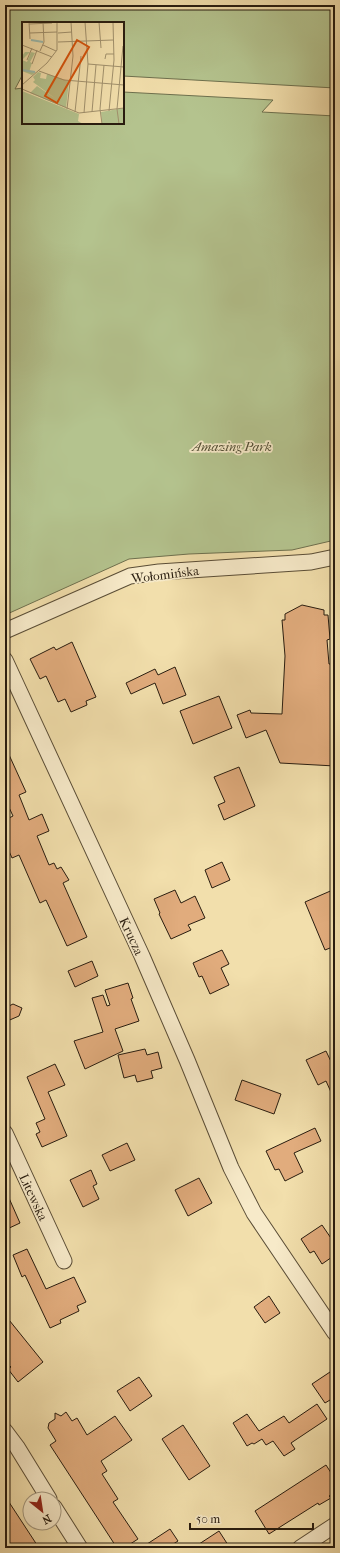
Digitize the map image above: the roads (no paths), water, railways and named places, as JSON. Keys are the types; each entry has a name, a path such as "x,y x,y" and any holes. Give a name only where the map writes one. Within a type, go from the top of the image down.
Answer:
{"street":[{"name":"Wołomińska","path":"5,632 130,576 159,572 311,562 335,557"},
{"name":"Krucza","path":"5,660 142,956 187,1060 231,1168 254,1213 335,1333"},
{"name":"Litewska","path":"5,1133 64,1261"},
{"path":"5,1431 17,1447 44,1491"},
{"path":"62,1520 80,1548"},
{"path":"300,1548 335,1526"}],"park label":[{"name":"Amazing Park","path":"232,446"}]}
